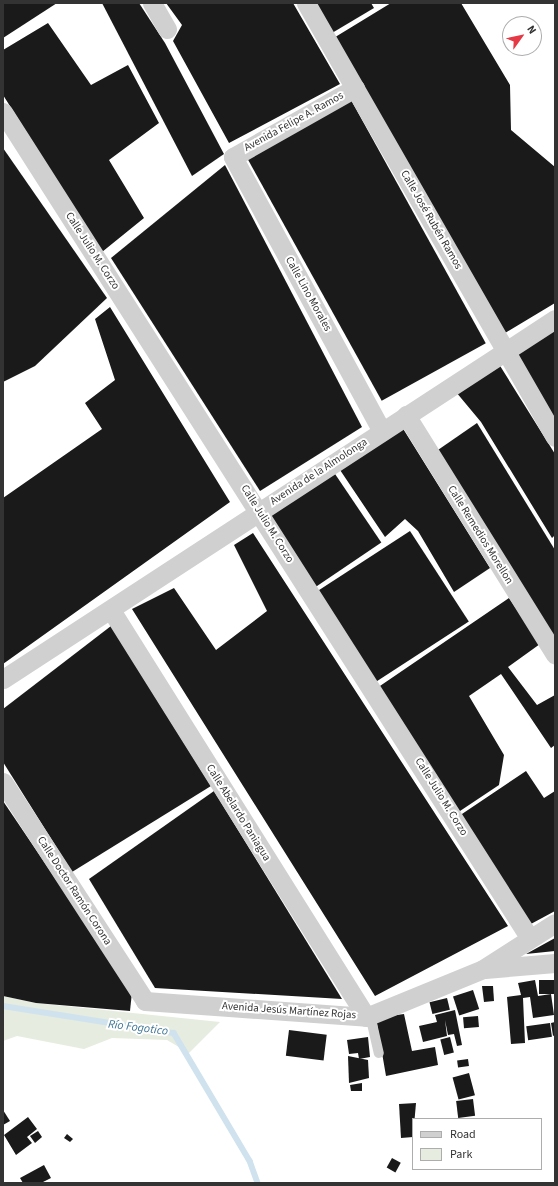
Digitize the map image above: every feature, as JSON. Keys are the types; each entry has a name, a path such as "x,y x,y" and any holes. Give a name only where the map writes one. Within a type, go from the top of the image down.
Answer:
{"street":[{"path":"152,3 167,29"},
{"name":"Calle José Rubén Ramos","path":"306,3 555,437"},
{"name":"Avenida Felipe A. Ramos","path":"233,157 355,88"},
{"name":"Calle Julio M. Corzo","path":"3,112 259,511 529,937"},
{"name":"Calle Lino Morales","path":"233,157 382,431"},
{"name":"Avenida de la Almolonga","path":"3,679 111,610 505,349 555,319"},
{"name":"Calle Remedios Morellon","path":"406,416 555,654"},
{"name":"Calle Abelardo Paniagua","path":"111,610 368,1016"},
{"name":"Calle Doctor Ramón Corona","path":"3,782 145,1001"},
{"name":"Avenida Jesús Martínez Rojas","path":"145,1001 368,1016 483,969 529,937 555,923"},
{"path":"483,969 555,963"}],"lane":[{"path":"368,1016 379,1053"}],"green space":[{"path":"3,996 36,1003 220,1022 189,1053 167,1040 112,1038 84,1049 17,1036 3,1041"}],"building":[{"path":"3,3 57,3 3,38"},
{"path":"102,3 139,3 165,43 224,154 192,176"},
{"path":"166,3 293,3 340,84 229,143 173,41 182,25"},
{"path":"313,3 371,3 374,8 332,33"},
{"path":"391,3 461,3 510,85 511,130 555,167 555,303 500,336 332,39"},
{"path":"48,23 91,85 128,65 159,123 109,160 144,218 102,252 3,95 3,50"},
{"path":"351,100 486,343 382,401 247,158"},
{"path":"3,148 107,298 35,366 3,382"},
{"path":"225,165 362,427 260,491 111,258"},
{"path":"110,307 230,502 3,664 3,498 102,429 85,403 115,380 95,319"},
{"path":"555,328 555,419 516,354"},
{"path":"497,361 555,454 555,535 552,538 481,422 456,392"},
{"path":"477,423 555,550 555,643 435,452"},
{"path":"402,427 490,568 454,592 418,531 405,519 385,537 336,464"},
{"path":"331,468 381,543 313,588 263,514"},
{"path":"410,531 469,622 375,683 316,592"},
{"path":"253,533 508,926 375,996 132,609 174,588 216,650 267,611 234,545"},
{"path":"509,598 540,644 508,667 537,705 555,695 555,745 551,748 501,674 469,696 504,755 499,785 457,813 377,688"},
{"path":"111,626 211,786 72,872 3,762 3,709"},
{"path":"526,771 544,798 555,791 555,911 529,925 459,816"},
{"path":"214,791 342,999 155,988 89,879"},
{"path":"3,801 132,992 130,1011 36,1003 3,996"},
{"path":"555,938 555,951 526,954"},
{"path":"535,980 538,996 551,994 554,1015 533,1018 530,997 523,998 525,1043 511,1044 507,997 521,995 518,983"},
{"path":"539,980 555,980 555,994 539,994"},
{"path":"482,986 493,986 494,1001 484,1002"},
{"path":"473,990 479,1009 459,1016 453,996"},
{"path":"447,998 450,1010 432,1014 430,1002"},
{"path":"455,1010 462,1045 457,1046 454,1034 448,1035 445,1020 447,1036 423,1042 419,1026 437,1022 435,1015"},
{"path":"404,1014 412,1051 435,1047 438,1065 386,1076 376,1018"},
{"path":"478,1016 479,1027 464,1028 463,1017"},
{"path":"555,1022 555,1035 553,1036 551,1023"},
{"path":"550,1023 552,1037 528,1040 526,1026"},
{"path":"289,1030 327,1035 324,1060 286,1056"},
{"path":"368,1037 370,1057 359,1059 358,1053 349,1054 347,1040"},
{"path":"450,1037 454,1053 444,1055 440,1039"},
{"path":"348,1056 368,1060 369,1078 349,1083"},
{"path":"468,1059 469,1066 458,1067 457,1061"},
{"path":"469,1073 475,1095 459,1100 453,1077"},
{"path":"362,1083 362,1091 351,1091 350,1085"},
{"path":"473,1099 475,1116 458,1118 456,1101"},
{"path":"416,1103 415,1118 412,1118 412,1137 401,1138 399,1104"},
{"path":"3,1110 10,1121 3,1125"},
{"path":"28,1117 37,1129 27,1137 32,1143 16,1155 4,1135"},
{"path":"38,1131 42,1137 35,1143 30,1136"},
{"path":"67,1134 73,1139 70,1142 64,1138"},
{"path":"392,1158 401,1163 395,1172 387,1168"},
{"path":"44,1165 51,1178 41,1183 23,1183 20,1178"}],"waterway":[{"name":"Río Fogotico","path":"3,1006 174,1033 250,1161 258,1183"}]}
